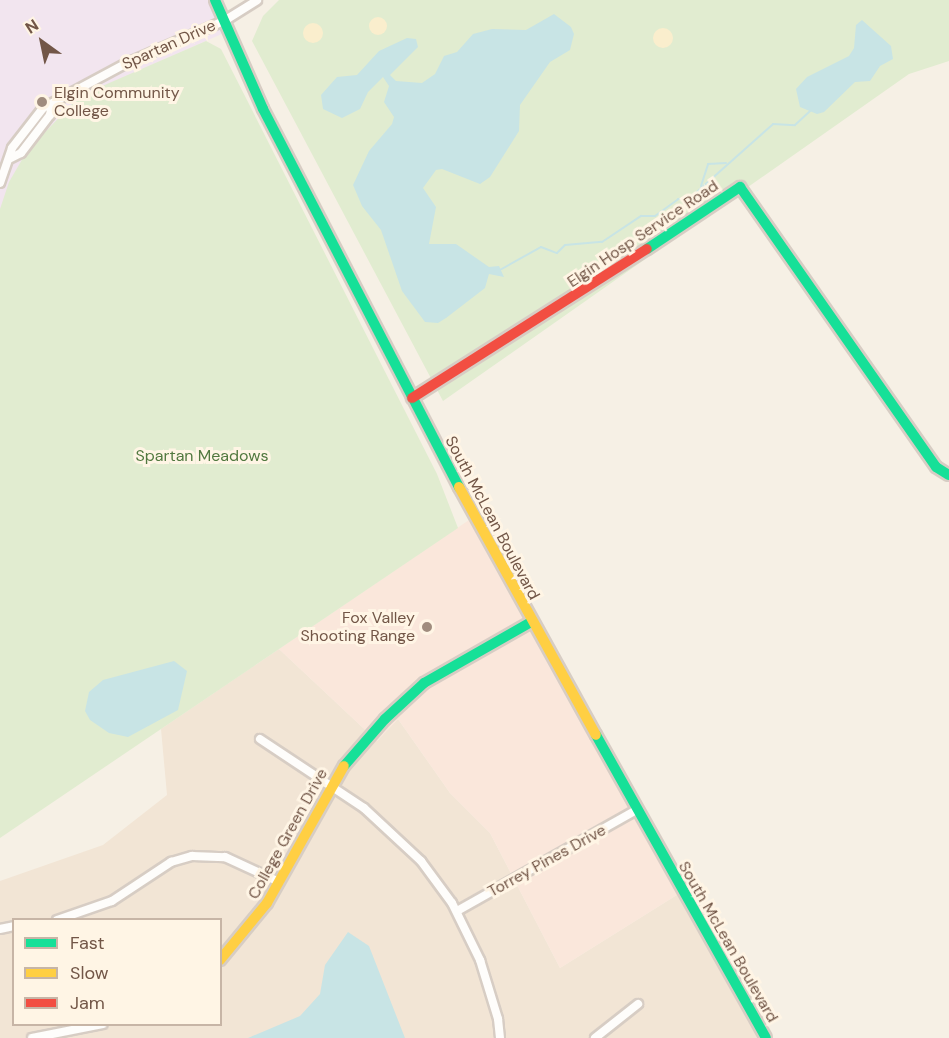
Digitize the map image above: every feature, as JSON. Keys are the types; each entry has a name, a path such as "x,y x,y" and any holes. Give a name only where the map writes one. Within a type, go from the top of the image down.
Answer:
{"street":[{"name":"South McLean Boulevard","path":"215,0 263,109 412,398 531,622 766,1038"},
{"name":"Spartan Drive","path":"0,183 3,170 11,158 12,148 43,108 125,64 224,21 256,0"},
{"name":"Elgin Hosp Service Road","path":"412,398 550,314 740,187 936,467 949,475"},
{"name":"College Green Drive","path":"222,958 255,922 331,784 384,719 424,683 531,622"},
{"path":"260,739 331,784 402,840 457,911 490,988 500,1038"},
{"name":"Torrey Pines Drive","path":"457,911 636,810"},
{"path":"63,918 112,901 165,866 192,856 225,857 279,882"},
{"path":"596,1038 638,1004"},
{"path":"32,1038 93,1026"}],"shaded area":[{"name":"Elgin Community College","path":"0,0 212,0 224,33 113,82 0,219"},
{"path":"472,518 680,893 560,968 490,833 450,793 398,719 377,741 279,649"},
{"path":"279,649 377,741 398,719 450,793 490,833 560,968 680,893 764,1038 0,1038 0,881 103,845 167,795 161,729"}],"green space":[{"path":"279,0 949,0 949,61 909,74 443,401 252,41 263,16"},
{"name":"Spartan Meadows","path":"206,41 221,49 437,474 458,528 0,838 0,209 9,182 27,151 72,104 100,87"}],"sand":[{"path":"378,17 384,20 387,26 384,32 378,35 372,32 369,26 372,20"},
{"path":"313,23 320,26 323,33 320,40 313,43 306,40 303,33 306,26"},
{"path":"663,28 670,31 673,38 670,45 663,48 656,45 653,38 656,31"}],"water":[{"path":"554,14 571,27 574,34 570,50 550,62 520,105 519,131 490,177 480,184 442,169 436,170 423,188 436,207 429,244 456,244 489,267 499,266 504,277 489,274 485,288 446,318 438,323 425,322 402,291 381,230 362,206 353,185 369,151 392,124 394,117 384,102 389,86 383,77 368,92 360,109 342,118 323,109 321,95 337,77 357,75 379,51 407,38 416,39 418,47 390,75 396,81 422,83 435,74 444,56 457,52 473,34 492,29 526,30"},
{"path":"862,20 891,46 893,59 880,66 870,81 855,82 824,112 817,114 800,107 796,89 807,77 849,56 854,48 856,25"},
{"path":"174,661 187,671 178,710 128,737 109,733 90,720 85,711 89,692 103,680"},
{"path":"348,932 369,946 405,1038 248,1038 300,1016 320,994 325,965"}],"waterway":[{"path":"498,271 541,247 557,253 565,245 602,242 641,216 655,216 678,199 690,198 773,124 795,125 810,111"},
{"path":"701,186 708,164 726,163"}],"traffic: fast":[{"path":"215,0 263,109 459,487"},
{"path":"647,249 740,187 936,467 949,475"},
{"path":"344,766 385,719 424,683 531,622"},
{"path":"596,735 766,1038"}],"traffic: slow":[{"path":"459,487 596,735"},
{"path":"222,958 267,903 344,766"}],"traffic: jam":[{"path":"412,398 647,249"}],"place":[{"name":"Elgin Community College","path":"42,102"},
{"name":"Fox Valley Shooting Range","path":"427,627"}]}
